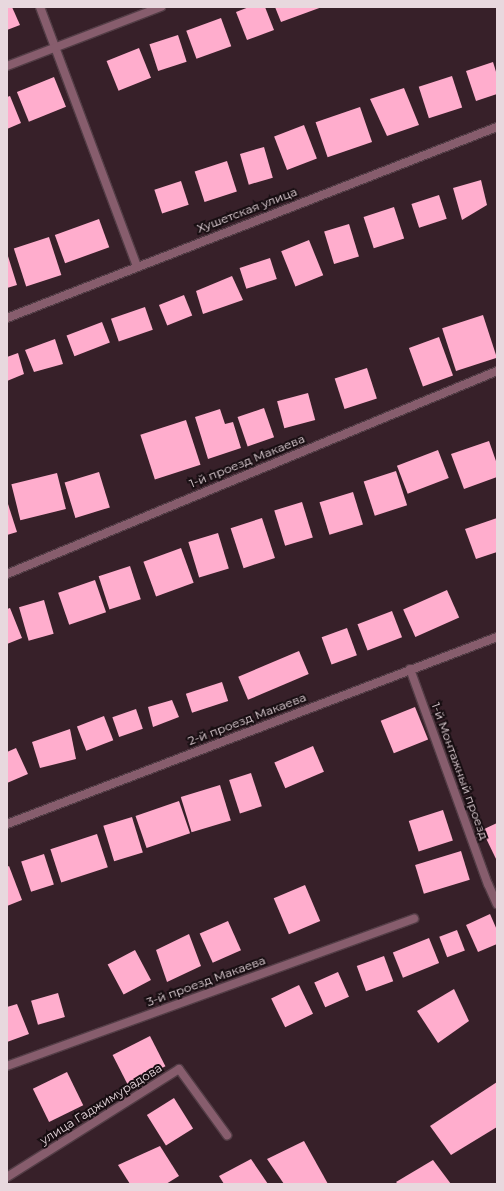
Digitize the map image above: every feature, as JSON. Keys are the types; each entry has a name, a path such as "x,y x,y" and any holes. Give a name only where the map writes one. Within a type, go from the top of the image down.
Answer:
{"street":[{"path":"40,7 54,48 137,266"},
{"path":"7,66 161,7"},
{"name":"Хушетская улица","path":"7,318 137,266 497,127"},
{"name":"1-й проезд Макаева","path":"7,574 497,371"},
{"name":"2-й проезд Макаева","path":"7,824 497,637"},
{"name":"1-й Монтажный проезд","path":"410,669 488,884 497,904"},
{"name":"3-й проезд Макаева","path":"7,1066 414,918"},
{"name":"улица Гаджимурадова","path":"7,1176 179,1069 227,1135"}],"building":[{"path":"7,7 12,7 20,25 7,30"},
{"path":"249,7 265,7 274,30 247,40 236,12"},
{"path":"275,7 322,7 281,22"},
{"path":"221,18 231,46 196,59 186,31"},
{"path":"178,35 187,62 158,71 149,44"},
{"path":"139,48 151,78 119,91 107,61"},
{"path":"493,62 497,75 497,94 476,101 466,71"},
{"path":"452,76 462,107 429,118 419,87"},
{"path":"54,77 66,107 29,122 17,92"},
{"path":"404,88 419,125 387,136 370,99"},
{"path":"10,96 21,123 7,129 7,97"},
{"path":"360,107 372,142 328,157 316,122"},
{"path":"304,125 317,159 287,170 274,136"},
{"path":"264,147 273,178 249,185 240,154"},
{"path":"227,161 237,191 205,202 195,172"},
{"path":"481,180 487,205 462,220 453,188"},
{"path":"181,181 189,205 162,213 154,190"},
{"path":"439,195 447,219 419,228 411,204"},
{"path":"394,207 404,238 374,248 364,217"},
{"path":"99,219 109,247 65,263 55,235"},
{"path":"349,224 359,257 334,264 324,232"},
{"path":"49,237 61,275 26,286 14,248"},
{"path":"309,240 323,275 295,286 281,251"},
{"path":"7,253 17,285 7,288"},
{"path":"270,258 277,279 246,289 240,268"},
{"path":"232,276 243,300 203,314 196,291"},
{"path":"184,295 192,315 167,326 159,305"},
{"path":"145,307 153,330 119,341 111,319"},
{"path":"483,315 497,358 456,371 442,328"},
{"path":"102,322 110,343 74,356 67,336"},
{"path":"439,337 453,376 423,386 409,348"},
{"path":"55,339 63,364 34,372 25,350"},
{"path":"18,353 24,374 7,381 7,357"},
{"path":"367,368 377,398 345,409 335,379"},
{"path":"308,393 315,420 284,428 277,401"},
{"path":"264,408 274,437 248,446 238,417"},
{"path":"220,409 225,424 233,422 241,448 208,459 195,417"},
{"path":"186,420 201,465 155,480 140,435"},
{"path":"489,441 497,464 497,477 464,489 451,454"},
{"path":"438,450 449,478 408,494 397,466"},
{"path":"396,471 407,505 375,516 364,482"},
{"path":"99,472 110,507 75,518 65,483"},
{"path":"57,473 66,509 20,520 11,484"},
{"path":"353,492 363,525 329,535 320,502"},
{"path":"7,501 17,532 7,535"},
{"path":"302,502 313,537 285,546 274,510"},
{"path":"262,518 275,558 244,568 231,528"},
{"path":"497,518 497,552 476,559 465,529"},
{"path":"218,533 229,568 199,577 188,542"},
{"path":"181,548 194,583 156,596 143,562"},
{"path":"130,566 141,599 109,609 99,576"},
{"path":"95,580 106,612 69,625 58,593"},
{"path":"447,590 459,617 415,637 403,610"},
{"path":"44,600 54,634 29,641 19,607"},
{"path":"10,608 22,638 7,644 7,609"},
{"path":"392,611 402,637 367,650 357,624"},
{"path":"347,628 357,655 332,664 322,637"},
{"path":"299,651 309,674 248,700 238,677"},
{"path":"222,682 228,701 192,713 186,694"},
{"path":"172,700 179,717 153,727 148,707"},
{"path":"415,707 428,739 394,753 381,721"},
{"path":"136,709 143,729 119,737 112,717"},
{"path":"104,716 113,740 86,751 77,726"},
{"path":"70,729 76,759 40,768 32,742"},
{"path":"313,746 324,772 285,788 274,762"},
{"path":"16,748 28,774 7,783 7,752"},
{"path":"251,773 262,806 240,813 229,780"},
{"path":"220,785 231,820 192,832 181,797"},
{"path":"179,801 190,833 147,848 136,816"},
{"path":"443,810 453,840 419,852 409,821"},
{"path":"132,817 143,852 114,861 103,826"},
{"path":"497,823 497,861 482,830"},
{"path":"97,834 108,867 61,882 50,849"},
{"path":"461,851 470,880 424,894 415,865"},
{"path":"44,854 54,884 31,892 21,861"},
{"path":"9,866 22,900 7,906 7,867"},
{"path":"305,885 320,921 289,934 274,898"},
{"path":"490,914 497,930 497,944 478,952 466,925"},
{"path":"228,921 241,950 213,963 200,934"},
{"path":"457,930 465,951 447,957 439,937"},
{"path":"189,934 201,966 167,982 156,950"},
{"path":"429,938 439,963 403,978 393,953"},
{"path":"135,950 151,980 124,995 108,965"},
{"path":"384,956 393,981 366,991 357,966"},
{"path":"338,972 349,997 325,1007 314,983"},
{"path":"299,985 313,1014 285,1027 271,999"},
{"path":"454,989 469,1021 438,1043 417,1011"},
{"path":"58,993 65,1017 38,1025 31,1001"},
{"path":"17,1004 29,1034 7,1042 7,1007"},
{"path":"150,1036 165,1066 128,1085 113,1055"},
{"path":"67,1072 83,1105 49,1122 33,1089"},
{"path":"497,1082 497,1127 451,1155 430,1126"},
{"path":"174,1098 193,1129 166,1145 147,1115"},
{"path":"304,1141 328,1184 284,1184 267,1159"},
{"path":"160,1146 179,1176 166,1184 130,1184 118,1165"},
{"path":"251,1159 268,1184 224,1184 219,1176"},
{"path":"433,1160 451,1184 398,1184 396,1182"}]}
